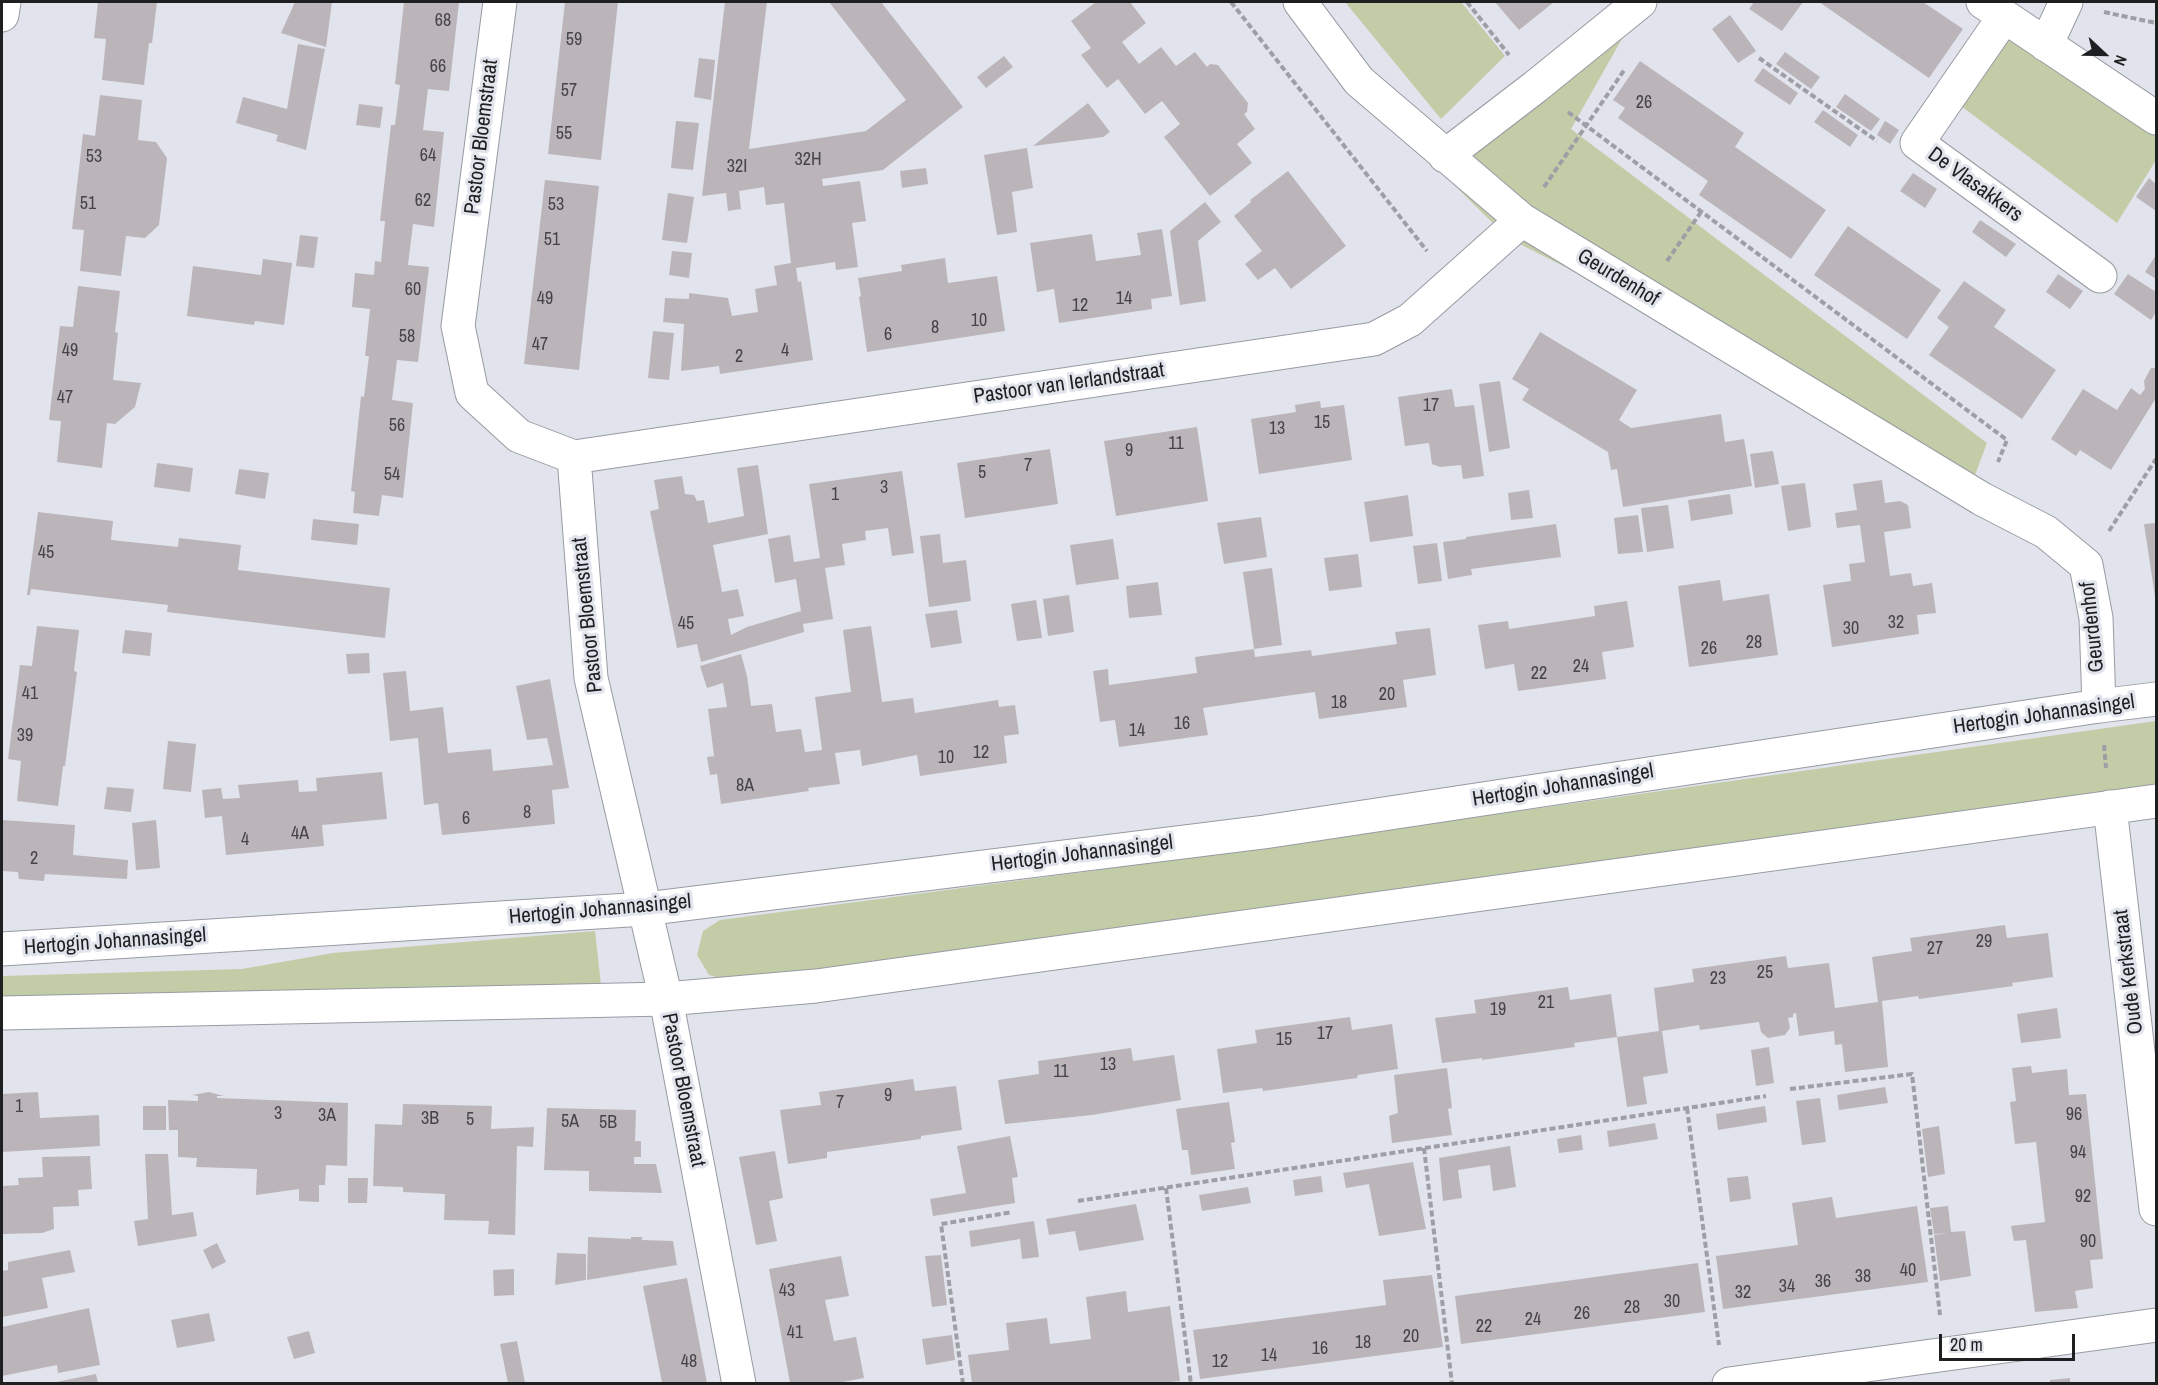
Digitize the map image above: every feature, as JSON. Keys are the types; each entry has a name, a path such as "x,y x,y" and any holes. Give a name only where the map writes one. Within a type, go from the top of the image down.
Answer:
{"street":[{"path":"2,15 4,2"},
{"name":"Pastoor Bloemstraat","path":"500,2 458,326 472,393 519,436 574,457 591,678 666,999 739,1383"},
{"name":"Geurdenhof","path":"1300,2 1359,81 1522,220 1982,499 2046,532 2086,565 2096,618 2099,706"},
{"path":"1445,156 1640,2"},
{"path":"2046,45 2066,3"},
{"name":"De Vlasakkers","path":"2100,276 1917,143 1994,9 2157,118"},
{"name":"Pastoor van Ierlandstraat","path":"574,457 1374,339 1410,320 1522,220"},
{"name":"Hertogin Johannasingel","path":"2,949 645,909 1264,832 2157,699"},
{"path":"2,1012 666,999 816,986 2157,801"},
{"name":"Oude Kerkstraat","path":"2110,807 2144,989 2157,1209"},
{"path":"1730,1383 2157,1325"}],"path":[{"path":"1231,2 1452,283"},
{"path":"1467,2 1535,87 2007,440 1982,499"},
{"path":"2066,3 2157,23"},
{"path":"1759,58 1905,160 1917,143"},
{"path":"1522,220 1630,61"},
{"path":"1645,294 1701,212"},
{"path":"2086,565 2157,459"},
{"path":"2099,706 2110,807"},
{"path":"1790,1089 1912,1074 1944,1354"},
{"path":"1078,1201 1766,1096"},
{"path":"1687,1108 1720,1349"},
{"path":"1424,1148 1452,1383"},
{"path":"1166,1188 1191,1383"},
{"path":"963,1383 941,1224 1012,1212"}],"green space":[{"path":"1345,2 1461,2 1505,56 1441,119"},
{"path":"1632,21 1571,129 1987,443 1975,475 1508,238 1446,177"},
{"path":"2006,29 2156,128 2156,160 2117,223 1957,103"},
{"path":"2156,721 2156,785 1059,940 726,980 709,975 697,955 703,931 720,920 1151,863"},
{"path":"595,931 601,985 2,997 2,976 242,969 333,953"}],"building":[{"path":"98,2 157,2 144,85 102,80 106,39 94,38"},
{"path":"295,2 332,2 326,47 281,33"},
{"path":"404,2 459,2 449,91 428,89 423,130 444,132 434,227 413,224 408,265 429,267 418,362 397,360 392,400 413,403 403,498 382,495 379,516 353,513 355,492 351,491 361,396 364,397 369,356 365,356 370,309 352,307 355,273 374,275 375,261 381,262 385,221 380,221 391,125 395,125 400,85 395,84"},
{"path":"565,2 618,2 601,160 548,154"},
{"path":"725,2 767,2 749,149 866,131 906,100 829,2 881,2 963,107 883,170 822,179 823,186 860,181 866,221 852,223 858,267 836,270 835,262 796,268 798,282 801,281 813,360 720,374 719,366 681,371 684,324 663,322 665,298 689,299 689,293 728,298 732,316 758,312 755,289 777,285 774,266 791,263 784,203 766,205 764,187 739,191 741,209 728,211 726,193 702,196"},
{"path":"1096,2 1130,2 1146,23 1122,42 1139,64 1161,47 1176,66 1195,52 1207,67 1210,64 1218,65 1248,103 1247,112 1244,114 1255,129 1237,144 1252,163 1210,196 1164,137 1180,124 1162,101 1145,114 1118,79 1107,88 1081,55 1091,48 1071,21"},
{"path":"1495,2 1554,2 1519,30"},
{"path":"1754,2 1803,2 1782,31 1749,9"},
{"path":"1819,2 1923,2 1963,29 1929,78"},
{"path":"1730,15 1756,51 1738,63 1712,29"},
{"path":"298,44 325,49 306,150 276,141 278,135 236,123 243,97 287,109"},
{"path":"1785,52 1820,77 1811,89 1776,64"},
{"path":"1004,56 1013,67 986,88 977,77"},
{"path":"699,58 715,60 711,100 694,97"},
{"path":"1640,61 1744,133 1735,147 1826,210 1791,259 1699,195 1708,181 1618,118 1625,108 1613,100"},
{"path":"1763,68 1798,93 1790,105 1754,81"},
{"path":"1845,94 1880,119 1871,131 1836,107"},
{"path":"100,95 142,100 138,140 156,142 167,158 159,225 145,238 126,236 121,276 80,271 84,230 72,229 83,134 95,136"},
{"path":"1088,103 1110,132 1103,137 1033,146"},
{"path":"359,104 383,107 380,128 356,125"},
{"path":"1823,110 1858,135 1850,147 1814,122"},
{"path":"676,121 699,123 693,170 671,168"},
{"path":"1885,121 1899,130 1890,144 1877,135"},
{"path":"1027,148 1033,188 1012,192 1017,232 997,235 984,155"},
{"path":"926,168 928,184 902,188 900,171"},
{"path":"1288,171 1346,246 1291,289 1275,268 1258,280 1245,264 1262,251 1234,216 1251,202 1250,200"},
{"path":"1913,173 1937,189 1925,208 1900,191"},
{"path":"2149,178 2156,184 2156,211 2136,197"},
{"path":"545,180 599,186 579,370 524,364"},
{"path":"668,193 694,197 687,243 662,240"},
{"path":"1205,202 1221,222 1198,241 1206,301 1180,305 1170,231"},
{"path":"1980,220 2016,244 2006,257 1972,232"},
{"path":"1848,226 1941,290 1907,339 1814,275"},
{"path":"1162,229 1172,296 1151,299 1152,309 1059,323 1054,289 1037,292 1030,243 1092,234 1096,261 1141,255 1137,233"},
{"path":"300,235 318,237 314,268 296,266"},
{"path":"672,251 692,253 689,278 669,275"},
{"path":"2156,255 2156,279 2145,272"},
{"path":"945,258 948,283 997,276 1005,331 867,352 858,278 902,271 901,265"},
{"path":"263,259 292,263 284,325 255,321 254,325 187,316 193,266 261,275"},
{"path":"2058,274 2083,291 2070,309 2046,292"},
{"path":"2128,274 2156,292 2156,312 2151,320 2114,294"},
{"path":"1964,281 2006,310 1994,327 2056,370 2022,419 1929,355 1949,327 1937,318"},
{"path":"78,286 120,291 113,380 141,383 135,407 115,424 107,423 102,468 57,462 61,421 49,420 60,326 73,327"},
{"path":"653,331 674,333 669,380 648,378"},
{"path":"1540,332 1637,390 1619,420 1631,428 1721,414 1725,442 1744,439 1752,486 1623,507 1617,469 1611,470 1608,452 1522,400 1529,389 1512,379"},
{"path":"2151,368 2156,368 2156,398 2111,470 2080,450 2076,456 2051,439 2083,389 2117,410 2131,388 2140,395 2145,389 2144,381"},
{"path":"1500,381 1510,448 1489,452 1479,384"},
{"path":"1452,389 1455,407 1474,405 1484,476 1463,479 1461,465 1440,467 1432,464 1429,443 1405,446 1398,397"},
{"path":"1320,401 1321,408 1344,405 1352,460 1259,474 1251,419 1296,412 1295,405"},
{"path":"1197,427 1208,501 1116,516 1104,441"},
{"path":"1050,449 1058,504 965,518 957,463"},
{"path":"1773,451 1779,484 1755,488 1750,454"},
{"path":"157,463 193,468 190,492 154,487"},
{"path":"758,465 768,534 713,545 722,592 738,589 744,616 728,619 731,635 747,627 801,611 796,579 775,583 768,539 790,535 794,562 820,558 809,484 902,471 914,553 892,556 888,528 865,531 866,540 842,544 845,565 825,568 833,619 803,624 804,632 701,662 697,644 677,648 650,511 659,509 654,480 682,476 685,494 694,495 697,501 704,500 708,523 744,516 737,468"},
{"path":"239,469 269,473 265,499 235,494"},
{"path":"1882,480 1885,503 1900,501 1908,505 1911,528 1884,532 1890,576 1911,573 1913,586 1932,583 1936,613 1917,615 1919,634 1832,647 1823,585 1851,581 1849,564 1865,562 1860,525 1837,528 1835,513 1857,510 1853,484"},
{"path":"1805,483 1811,527 1788,531 1781,486"},
{"path":"1529,490 1533,518 1511,520 1508,493"},
{"path":"1730,494 1733,514 1691,521 1688,500"},
{"path":"1408,495 1413,536 1370,542 1364,502"},
{"path":"1668,505 1674,548 1647,552 1641,508"},
{"path":"38,512 113,521 111,540 178,547 179,538 241,545 238,570 390,588 385,638 167,612 168,605 31,589 30,595 27,595"},
{"path":"1638,515 1643,552 1618,554 1614,518"},
{"path":"1261,517 1267,557 1224,564 1217,523"},
{"path":"313,519 359,524 357,545 311,540"},
{"path":"2156,523 2156,597 2155,597 2144,524"},
{"path":"1556,524 1561,557 1471,569 1472,575 1448,579 1443,542"},
{"path":"940,534 943,563 966,560 971,601 929,607 920,536"},
{"path":"1113,539 1119,579 1076,585 1070,545"},
{"path":"1437,543 1442,581 1418,584 1413,546"},
{"path":"1358,554 1362,587 1329,591 1324,558"},
{"path":"1272,568 1282,645 1254,649 1243,572"},
{"path":"1720,580 1723,601 1769,594 1778,655 1689,667 1678,586"},
{"path":"1158,582 1162,615 1129,618 1126,586"},
{"path":"1069,595 1074,632 1048,636 1043,599"},
{"path":"1036,600 1042,638 1017,641 1011,604"},
{"path":"1627,601 1634,647 1602,652 1606,679 1518,691 1514,664 1485,669 1478,625 1508,621 1509,629 1595,616 1594,606"},
{"path":"957,610 962,643 931,648 925,614"},
{"path":"37,626 79,630 74,671 77,672 58,806 17,801 21,761 8,759 20,665 32,666"},
{"path":"871,626 882,702 913,698 915,713 998,700 999,707 1015,705 1019,734 1004,736 1007,763 920,776 917,755 862,766 860,750 835,753 840,784 721,804 717,774 710,775 707,757 714,756 708,709 727,707 723,683 707,688 700,666 741,654 751,706 772,704 776,732 801,729 805,752 822,750 815,697 851,692 843,630"},
{"path":"1430,628 1436,675 1403,680 1407,707 1319,719 1315,692 1285,696 1203,708 1208,735 1119,747 1115,720 1100,722 1093,671 1108,669 1109,685 1197,673 1195,657 1254,649 1255,657 1311,650 1312,656 1397,644 1395,632"},
{"path":"125,630 152,633 150,656 122,653"},
{"path":"369,653 370,673 348,674 346,654"},
{"path":"406,671 410,711 443,707 448,753 491,749 493,771 553,765 547,738 527,740 516,686 550,679 569,788 552,790 555,824 442,835 438,803 424,805 418,738 390,741 383,673"},
{"path":"168,741 196,744 191,792 163,789"},
{"path":"382,772 387,819 322,825 324,846 226,855 222,816 205,818 202,790 221,788 223,799 240,798 238,785 298,780 299,792 317,791 316,778"},
{"path":"107,787 134,789 131,812 104,809"},
{"path":"2,820 75,825 73,855 128,860 127,879 45,874 44,881 19,879 18,872 2,871"},
{"path":"156,820 160,868 136,870 132,823"},
{"path":"2005,925 2007,938 2048,933 2053,977 2012,983 2013,986 1919,999 1918,996 1882,1001 1888,1067 1845,1072 1842,1044 1835,1045 1834,1031 1799,1036 1796,1013 1793,1017 1788,1018 1790,1028 1785,1035 1768,1038 1761,1032 1759,1022 1700,1030 1699,1025 1662,1031 1668,1073 1643,1077 1647,1104 1627,1107 1617,1037 1659,1031 1654,988 1694,982 1692,969 1786,956 1788,968 1829,963 1835,1008 1878,1002 1872,957 1912,951 1910,938"},
{"path":"1568,987 1570,1000 1611,994 1617,1037 1574,1043 1575,1047 1442,1063 1435,1018 1476,1013 1474,1000"},
{"path":"2057,1008 2061,1038 2021,1043 2017,1014"},
{"path":"1350,1017 1352,1030 1392,1024 1398,1069 1358,1075 1357,1078 1263,1091 1262,1088 1223,1093 1217,1049 1257,1043 1255,1030"},
{"path":"1769,1047 1774,1083 1756,1086 1751,1050"},
{"path":"1131,1048 1133,1061 1174,1055 1181,1100 1092,1115 1005,1124 998,1080 1039,1074 1038,1061"},
{"path":"2031,1066 2032,1073 2067,1069 2069,1095 2086,1094 2103,1259 2090,1260 2093,1288 2075,1291 2078,1308 2035,1312 2026,1240 2014,1241 2011,1226 2045,1222 2036,1142 2015,1144 2010,1102 2016,1101 2012,1068"},
{"path":"1447,1068 1452,1108 1448,1109 1452,1135 1392,1143 1389,1116 1398,1113 1394,1075"},
{"path":"913,1079 915,1091 956,1086 962,1130 921,1136 921,1139 827,1152 827,1158 788,1164 780,1110 821,1105 819,1092"},
{"path":"1885,1087 1888,1103 1839,1110 1837,1095"},
{"path":"38,1092 40,1118 99,1115 100,1146 2,1152 2,1094"},
{"path":"209,1092 224,1096 217,1096 217,1098 348,1103 347,1166 326,1165 325,1185 319,1185 319,1202 299,1201 299,1189 256,1195 257,1169 196,1167 197,1158 178,1157 178,1130 169,1130 168,1100 198,1101 198,1096 192,1095"},
{"path":"1820,1098 1826,1142 1802,1145 1796,1101"},
{"path":"1229,1102 1235,1142 1231,1143 1235,1169 1191,1175 1188,1150 1182,1150 1176,1109"},
{"path":"403,1104 492,1106 491,1129 534,1127 533,1147 517,1146 515,1235 488,1234 489,1221 444,1220 445,1194 403,1192 403,1187 373,1186 375,1124 402,1125"},
{"path":"143,1106 166,1106 166,1130 143,1130"},
{"path":"1765,1106 1767,1122 1718,1130 1716,1114"},
{"path":"547,1108 636,1110 635,1141 641,1141 641,1157 634,1157 634,1164 656,1164 662,1193 589,1191 589,1171 544,1170"},
{"path":"1655,1123 1658,1139 1609,1147 1607,1131"},
{"path":"1939,1126 1945,1174 1928,1177 1922,1129"},
{"path":"1581,1135 1583,1150 1559,1153 1557,1139"},
{"path":"1010,1136 1018,1177 1012,1178 1015,1203 933,1216 930,1199 966,1193 957,1146"},
{"path":"1510,1146 1516,1187 1493,1191 1490,1165 1458,1170 1462,1198 1443,1201 1439,1158"},
{"path":"775,1151 783,1198 769,1201 777,1241 756,1245 739,1157"},
{"path":"145,1154 168,1154 172,1215 193,1212 197,1236 138,1246 134,1221 148,1219"},
{"path":"90,1156 92,1189 78,1190 79,1206 53,1207 54,1229 42,1233 2,1234 2,1186 19,1185 18,1178 43,1177 42,1157"},
{"path":"1413,1162 1426,1229 1379,1236 1369,1184 1346,1188 1343,1173"},
{"path":"1321,1176 1323,1192 1295,1196 1293,1180"},
{"path":"1748,1176 1751,1199 1730,1202 1727,1178"},
{"path":"348,1178 368,1178 367,1203 348,1203"},
{"path":"1248,1187 1251,1203 1202,1211 1199,1195"},
{"path":"1832,1197 1836,1218 1917,1206 1928,1282 1723,1309 1716,1256 1798,1245 1792,1203"},
{"path":"1136,1204 1144,1240 1079,1251 1075,1231 1049,1235 1046,1219"},
{"path":"1948,1206 1951,1232 1965,1231 1971,1276 1940,1281 1934,1235 1947,1233 1934,1234 1930,1208"},
{"path":"1034,1221 1039,1257 1022,1259 1020,1239 971,1247 969,1231"},
{"path":"588,1237 631,1239 631,1237 642,1237 642,1240 673,1241 677,1265 587,1280"},
{"path":"217,1243 226,1262 212,1269 203,1250"},
{"path":"70,1250 75,1272 42,1278 48,1308 2,1317 2,1271 8,1270 8,1262"},
{"path":"557,1253 586,1254 586,1280 555,1285"},
{"path":"941,1255 947,1305 932,1307 925,1256"},
{"path":"841,1256 849,1296 825,1300 834,1341 856,1337 864,1378 844,1383 790,1383 769,1269"},
{"path":"1698,1263 1705,1312 1461,1344 1455,1296"},
{"path":"514,1269 514,1295 494,1296 493,1270"},
{"path":"1432,1275 1443,1347 1200,1379 1193,1330 1386,1305 1383,1280"},
{"path":"687,1278 707,1383 662,1383 643,1286"},
{"path":"1126,1291 1128,1312 1170,1306 1180,1381 1161,1383 972,1383 968,1355 1009,1350 1006,1323 1047,1318 1050,1344 1091,1339 1086,1297"},
{"path":"89,1308 100,1365 58,1373 57,1365 2,1376 2,1327"},
{"path":"209,1313 215,1341 177,1348 171,1320"},
{"path":"309,1331 315,1353 294,1359 287,1337"},
{"path":"952,1335 955,1360 926,1365 922,1339"},
{"path":"517,1341 525,1383 508,1383 500,1344"},
{"path":"96,1374 98,1383 56,1382"},
{"path":"2070,1378 2070,1383 2050,1383 2050,1380"}]}
